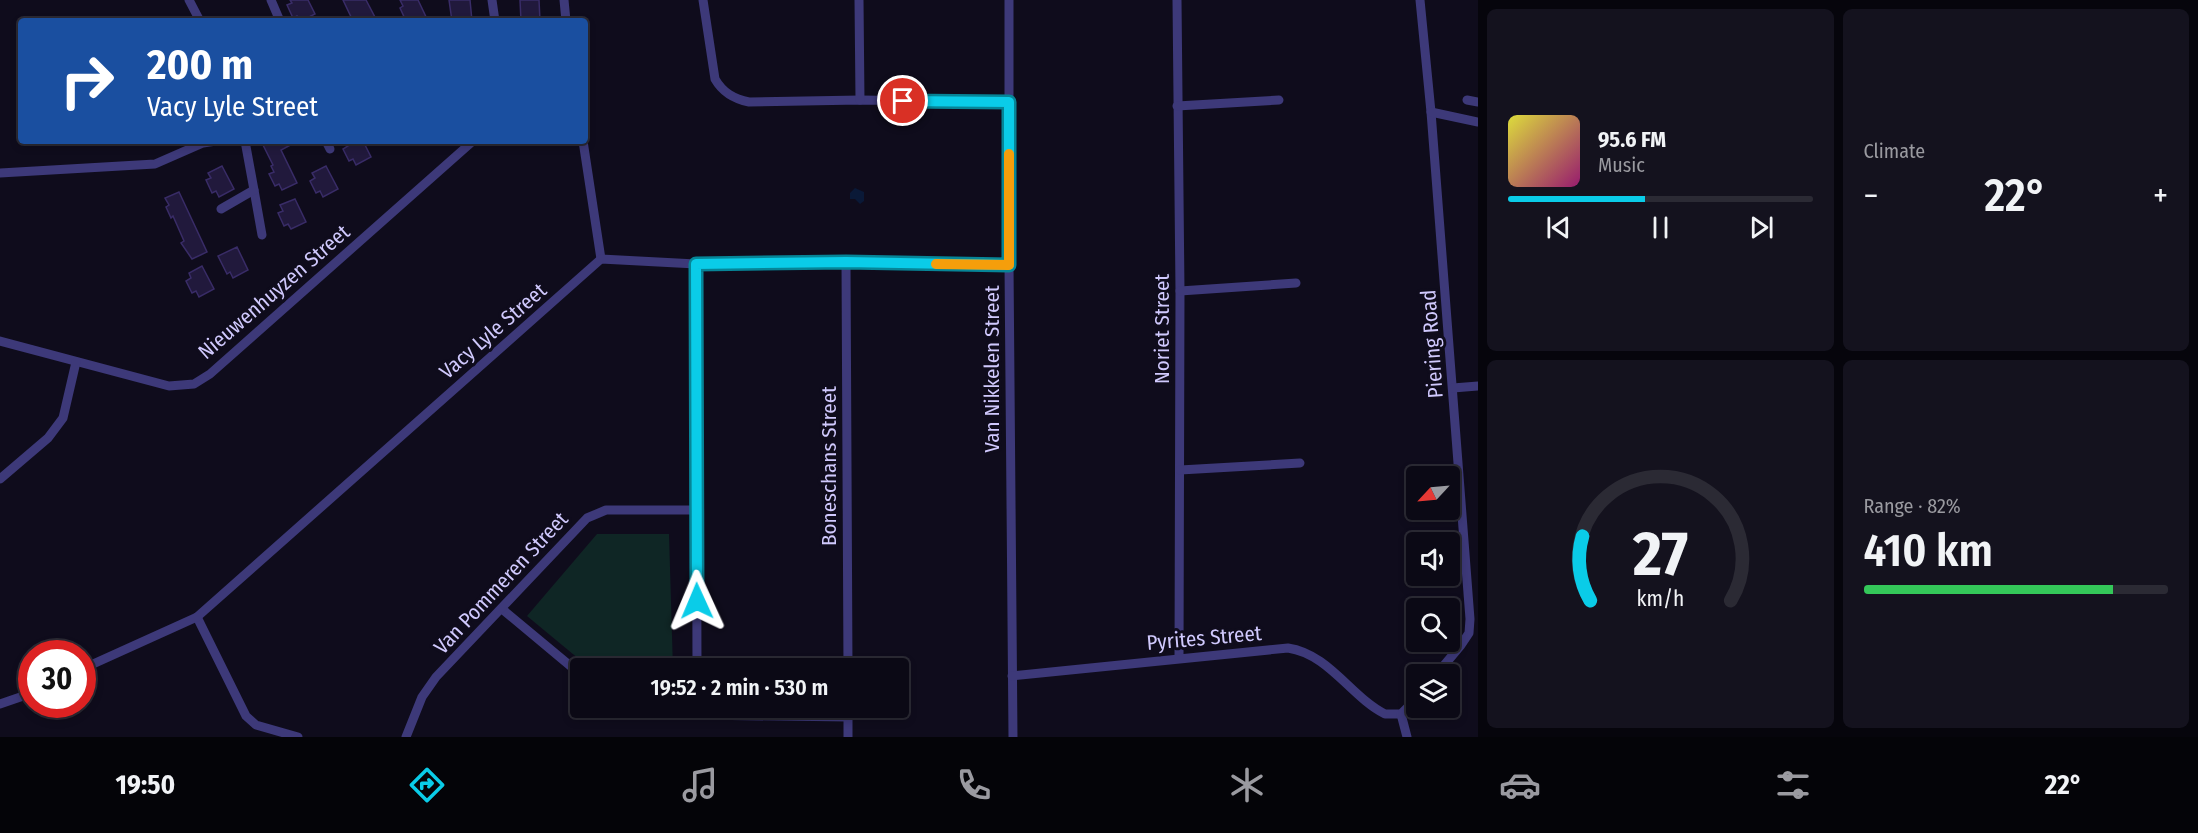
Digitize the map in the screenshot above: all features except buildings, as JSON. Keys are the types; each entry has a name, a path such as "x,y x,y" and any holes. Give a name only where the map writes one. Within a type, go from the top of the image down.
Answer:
{"street":[{"path":"189,0 198,18"},
{"path":"272,0 279,18"},
{"path":"492,0 495,18"},
{"path":"564,0 566,18"},
{"path":"703,0 715,79 727,94 737,99 749,102 860,100 1009,102"},
{"path":"859,0 860,100"},
{"name":"Van Nikkelen Street","path":"1010,0 1009,265 1013,737"},
{"name":"Noriet Street","path":"1178,0 1179,658"},
{"name":"Piering Road","path":"1420,0 1431,112 1470,619 1469,633 1445,664"},
{"path":"1178,106 1279,100"},
{"path":"1467,100 1478,102"},
{"path":"1431,112 1478,122"},
{"path":"0,172 155,164 201,144"},
{"path":"246,144 262,235"},
{"name":"Nieuwenhuyzen Street","path":"0,341 169,386 194,384 210,374 470,144"},
{"path":"583,144 601,259 696,264 846,262 1009,265"},
{"path":"221,209 254,190"},
{"name":"Vacy Lyle Street","path":"96,663 197,617 601,259"},
{"name":"Boneschans Street","path":"846,262 848,658"},
{"path":"696,264 697,658"},
{"path":"1180,291 1296,283"},
{"path":"0,479 48,438 63,418 76,362"},
{"path":"1453,388 1478,386"},
{"path":"1180,470 1300,462"},
{"name":"Van Pommeren Street","path":"406,737 428,687 592,515 606,510 696,510"},
{"path":"502,609 570,666"},
{"path":"197,617 246,717 256,725 298,737"},
{"name":"Pyrites Street","path":"1012,676 1288,648 1315,658 1379,711 1391,715 1401,714"},
{"path":"0,704 18,698"},
{"path":"1406,709 1401,714 1407,737"},
{"path":"848,718 848,737"}],"green space":[{"path":"597,534 669,534 673,658 578,658 527,616"}],"water":[{"path":"855,188 864,192 864,201 860,204 855,199 850,199 850,193"}],"slow traffic":[{"path":"936,264 1009,265 1009,154"}],"route":[{"path":"697,601 696,264 846,262 1009,265 1009,102 903,101"}]}
